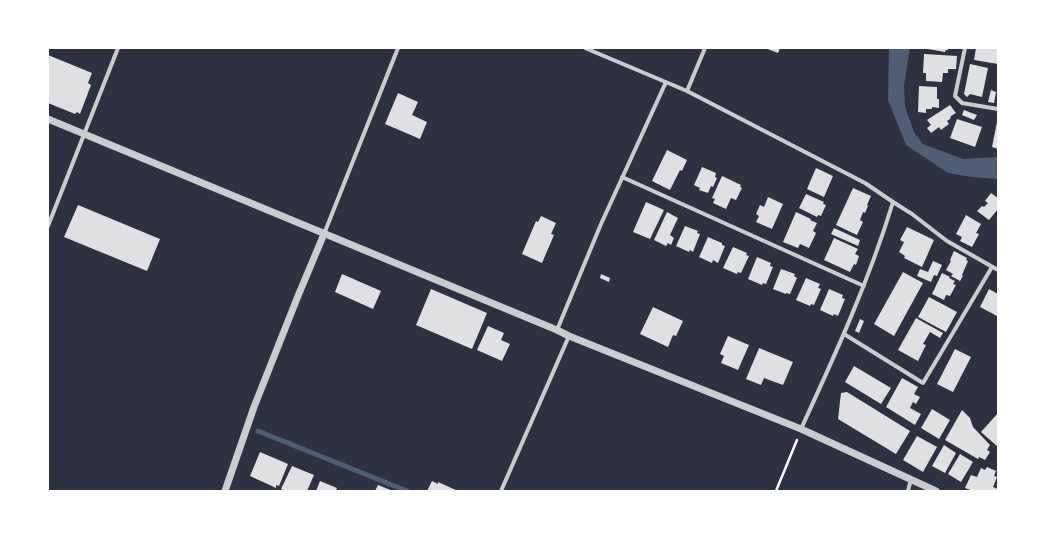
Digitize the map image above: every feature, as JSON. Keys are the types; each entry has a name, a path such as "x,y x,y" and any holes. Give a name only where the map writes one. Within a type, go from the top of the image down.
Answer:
{"street":[{"path":"48,226 118,48"},
{"path":"225,491 257,400 398,48"},
{"path":"585,48 687,91 865,183 912,214 947,241 998,270"},
{"path":"687,91 705,48"},
{"path":"966,48 955,96 962,103 998,109"},
{"path":"557,330 601,224 666,82"},
{"path":"48,119 569,336 801,430 936,491"},
{"path":"622,177 864,286"},
{"path":"801,430 864,286 883,235 893,202"},
{"path":"844,334 923,383 992,267"},
{"path":"501,491 569,336"},
{"path":"908,491 911,479"}],"path":[{"path":"776,491 801,430"}],"water":[{"path":"889,48 910,48 904,85 905,107 914,132 923,144 963,159 998,157 998,179 971,177 948,173 906,145 888,100"}],"building":[{"path":"765,48 780,48 778,53"},
{"path":"928,48 948,48 948,50 945,52"},
{"path":"976,48 998,48 998,64 974,60"},
{"path":"924,54 957,56 956,69 948,69 948,73 943,73 942,82 926,81 926,73 923,73"},
{"path":"48,55 92,73 88,83 91,85 80,114 77,112 75,114 48,103"},
{"path":"970,64 988,68 982,97 970,94 967,97 964,94"},
{"path":"919,86 937,87 939,108 932,107 932,109 926,109 926,113 918,112"},
{"path":"991,90 996,92 994,103 988,102"},
{"path":"398,93 418,102 412,115 427,122 420,139 385,124"},
{"path":"950,105 956,113 947,121 949,124 941,130 939,127 931,133 927,128 931,125 927,120"},
{"path":"964,110 977,115 974,120 962,115"},
{"path":"957,119 982,127 975,147 950,138"},
{"path":"998,122 998,149 992,147"},
{"path":"667,150 687,160 670,190 652,181"},
{"path":"702,167 716,173 715,177 717,178 713,187 711,186 708,193 699,190 700,188 694,185"},
{"path":"816,168 833,176 824,197 807,189"},
{"path":"722,176 741,185 740,187 742,188 736,200 731,198 726,209 713,203 715,199 712,198"},
{"path":"853,188 871,196 865,213 863,212 860,220 863,222 857,235 836,225"},
{"path":"991,193 998,198 998,209 989,220 977,211 988,203 985,201"},
{"path":"806,194 824,202 823,204 826,205 821,216 818,215 817,217 799,208"},
{"path":"768,197 783,204 772,229 756,222 759,216 756,214 760,205 764,207"},
{"path":"646,202 664,210 650,239 633,232"},
{"path":"78,205 160,239 147,271 64,237"},
{"path":"667,212 678,218 670,235 674,238 671,245 668,243 666,246 654,240"},
{"path":"796,212 817,223 813,231 816,233 809,248 800,244 798,248 783,242"},
{"path":"966,215 981,224 976,233 979,234 972,247 960,241 962,237 956,234"},
{"path":"541,216 556,223 551,234 554,235 542,263 522,254 536,221 538,222"},
{"path":"685,226 698,231 697,233 700,234 693,252 690,250 689,252 676,246"},
{"path":"907,227 934,240 922,267 904,258 905,256 899,252 904,242 900,240"},
{"path":"834,228 860,240 858,246 831,234"},
{"path":"708,237 722,243 722,245 725,246 718,263 713,260 712,263 699,257"},
{"path":"834,238 858,249 855,254 859,256 856,265 854,264 850,272 824,260"},
{"path":"733,247 747,253 746,255 749,256 741,273 738,272 737,274 723,268"},
{"path":"954,251 967,258 966,260 968,261 960,281 951,276 953,274 946,270"},
{"path":"757,257 771,263 770,266 773,267 766,284 763,283 762,285 748,279"},
{"path":"933,261 942,265 937,276 934,275 931,282 917,276 920,269 928,272"},
{"path":"781,269 795,274 794,276 797,278 790,294 773,289"},
{"path":"903,272 923,283 894,336 874,324"},
{"path":"942,273 955,281 953,284 956,285 950,296 946,295 944,300 932,294"},
{"path":"342,274 381,291 373,309 335,292"},
{"path":"601,274 610,278 609,282 600,278"},
{"path":"806,278 820,284 818,288 821,289 814,305 811,304 810,306 796,300"},
{"path":"431,289 487,313 472,349 416,325"},
{"path":"829,289 843,295 842,298 845,299 838,316 834,314 833,316 820,310"},
{"path":"989,289 998,294 997,316 980,307"},
{"path":"929,297 957,312 946,332 918,317"},
{"path":"653,307 683,321 676,336 673,335 668,347 640,334"},
{"path":"916,318 943,333 940,338 930,332 923,344 926,345 918,361 898,350"},
{"path":"860,319 864,321 859,333 855,331"},
{"path":"488,326 504,333 501,340 510,344 502,361 477,350"},
{"path":"728,336 749,345 738,370 721,363 724,356 720,354"},
{"path":"759,348 793,362 783,385 764,378 761,385 746,379"},
{"path":"955,349 971,357 953,392 937,384"},
{"path":"854,366 891,388 881,404 845,382"},
{"path":"902,378 918,387 914,394 920,397 916,404 913,402 910,408 921,414 915,425 886,407"},
{"path":"847,392 910,431 896,454 838,419 841,393"},
{"path":"932,409 950,420 939,439 921,428"},
{"path":"962,410 970,418 973,427 990,445 987,450 990,452 985,460 979,457 978,459 945,440"},
{"path":"998,413 998,447 981,432"},
{"path":"917,436 937,447 923,472 903,460"},
{"path":"944,445 956,453 945,473 932,466"},
{"path":"260,452 288,464 279,486 276,485 276,488 250,476"},
{"path":"960,454 973,462 961,482 948,474"},
{"path":"292,466 314,475 307,491 285,491 281,489"},
{"path":"987,467 996,471 994,476 997,477 993,487 998,489 998,491 973,491 965,488 971,475 977,477 981,468 985,470"},
{"path":"320,481 337,488 336,491 316,491"},
{"path":"432,481 438,484 438,482 458,491 427,491"},
{"path":"378,485 393,491 375,491"}],"waterway":[{"path":"258,431 407,491"}]}
